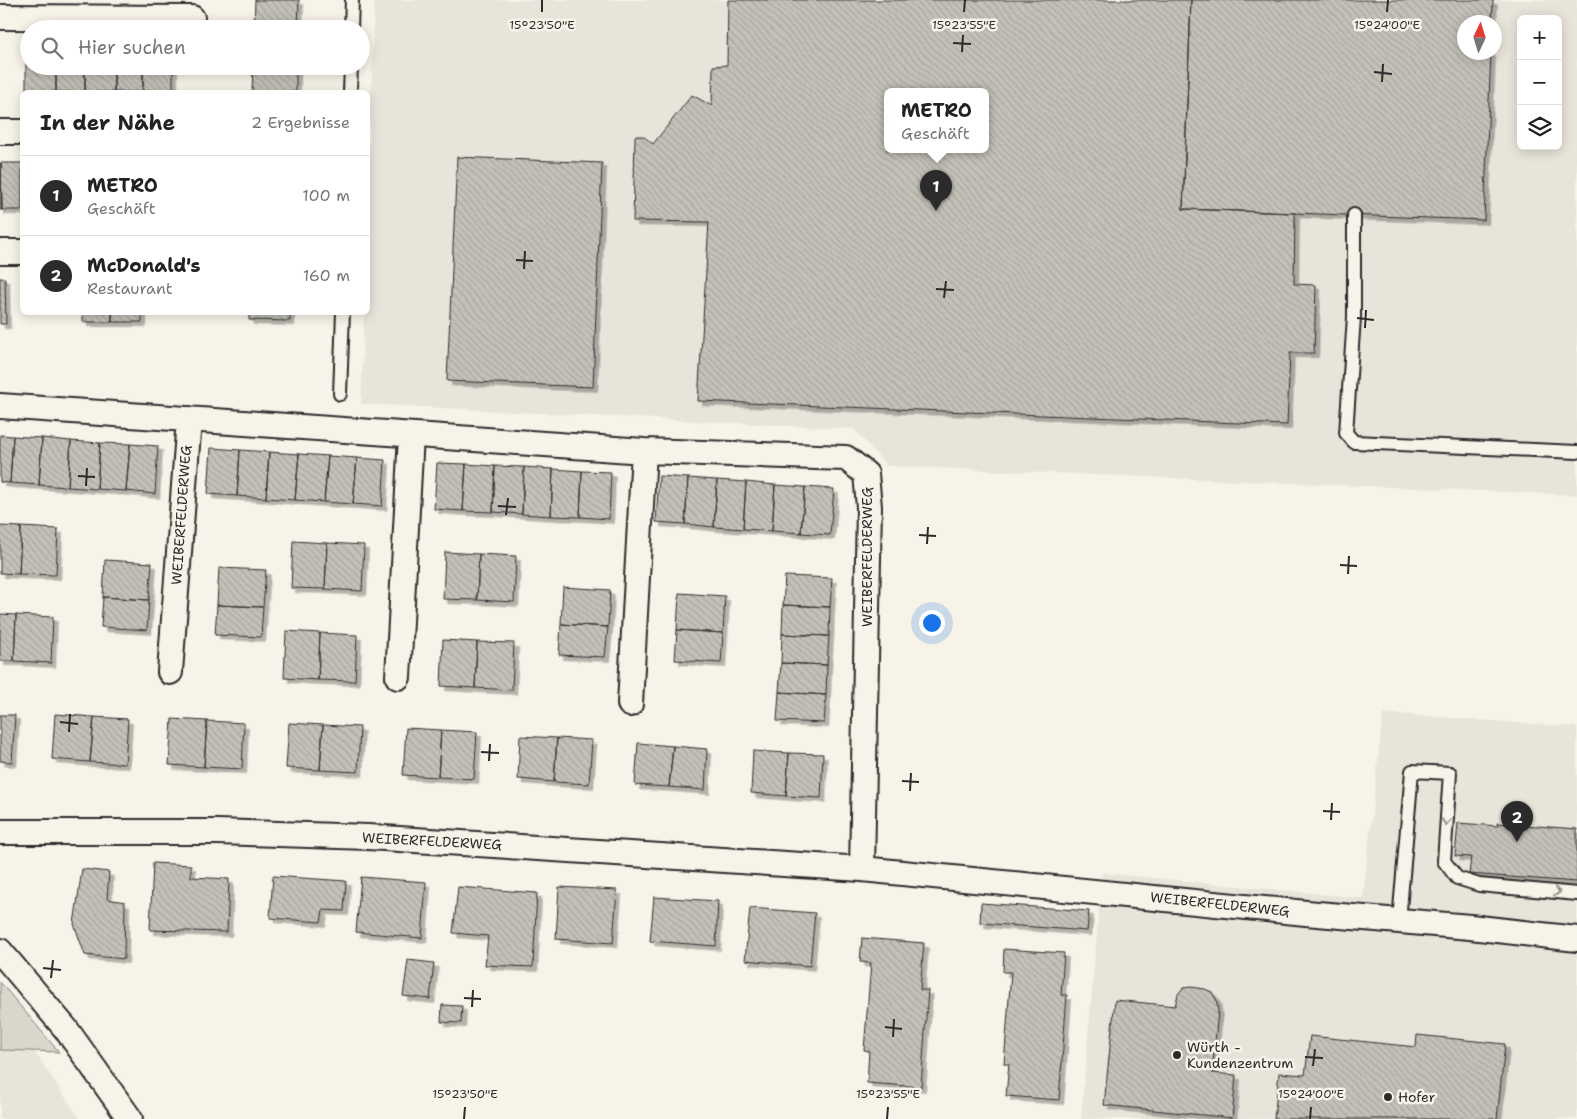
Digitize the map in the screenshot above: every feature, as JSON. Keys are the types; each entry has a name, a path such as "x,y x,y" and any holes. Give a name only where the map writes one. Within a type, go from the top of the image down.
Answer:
{"street":[{"path":"0,18 192,18"},
{"path":"0,132 20,132"},
{"path":"0,252 20,252"},
{"name":"WEIBERFELDERWEG","path":"0,406 644,451 846,458 866,474 870,507 862,868"},
{"name":"WEIBERFELDERWEG","path":"170,672 189,419"},
{"path":"398,677 411,436"},
{"path":"630,704 644,451"},
{"name":"WEIBERFELDERWEG","path":"0,832 218,832 368,837 862,868 1306,913 1470,926 1577,939"},
{"path":"0,951 66,1029 130,1119"}],"lane":[{"path":"351,20 352,0"},
{"path":"350,90 351,75"},
{"path":"1354,215 1354,318 1346,433 1354,442 1577,452"},
{"path":"340,394 343,315"},
{"path":"1399,921 1412,771 1450,773 1444,861 1457,878 1479,885 1577,894"}],"shaded area":[{"path":"374,0 1577,0 1577,495 887,466 854,429 361,404 364,315 370,315 370,139"},
{"path":"1383,713 1577,727 1577,1119 1081,1119 1102,873 1363,898"},
{"path":"0,982 59,1052 0,1050"},
{"path":"0,1050 34,1051 80,1119 0,1119"}],"building":[{"path":"255,0 299,0 298,20 254,20"},
{"path":"728,0 1191,0 1183,209 1295,213 1294,284 1316,285 1314,353 1290,353 1287,425 698,401 709,222 633,221 635,136 643,136 653,144 692,95 712,106 713,66 727,65"},
{"path":"1191,0 1493,0 1492,15 1457,15 1457,60 1491,60 1484,220 1183,209"},
{"path":"26,75 56,75 56,90 26,90"},
{"path":"56,75 85,75 85,90 56,90"},
{"path":"85,75 114,75 114,90 85,90"},
{"path":"114,75 143,75 143,90 114,90"},
{"path":"143,75 173,75 173,90 143,90"},
{"path":"253,75 296,75 296,90 252,90"},
{"path":"457,157 602,163 593,387 447,381"},
{"path":"1,163 2,210 0,210"},
{"path":"1,163 20,163 20,210 2,210"},
{"path":"0,278 5,278 6,324 0,324"},
{"path":"83,315 112,315 112,322 83,322"},
{"path":"112,315 142,315 142,322 112,322"},
{"path":"249,315 290,315 290,321 249,320"},
{"path":"0,435 13,436 10,483 0,482"},
{"path":"13,436 42,438 39,485 10,483"},
{"path":"42,438 71,441 68,487 39,485"},
{"path":"71,441 100,443 97,489 68,487"},
{"path":"100,443 130,444 126,491 97,489"},
{"path":"130,444 158,446 155,494 126,491"},
{"path":"211,448 240,450 237,496 208,494"},
{"path":"240,450 269,452 266,498 237,496"},
{"path":"269,452 299,454 295,500 266,498"},
{"path":"299,454 328,456 324,502 295,500"},
{"path":"328,456 357,458 353,504 324,502"},
{"path":"357,458 385,460 382,506 353,504"},
{"path":"437,463 466,464 463,511 434,509"},
{"path":"466,464 495,466 493,512 463,511"},
{"path":"495,466 524,467 522,514 493,512"},
{"path":"524,467 553,469 551,516 522,514"},
{"path":"553,469 582,471 580,517 551,516"},
{"path":"582,471 611,472 609,519 580,517"},
{"path":"659,476 688,478 685,524 656,522"},
{"path":"688,478 717,480 714,527 685,524"},
{"path":"717,480 746,482 743,529 714,527"},
{"path":"746,482 775,485 772,531 743,529"},
{"path":"775,485 805,487 801,533 772,531"},
{"path":"805,487 834,489 830,535 801,533"},
{"path":"0,526 21,527 19,574 0,573"},
{"path":"21,527 58,529 56,575 19,574"},
{"path":"293,541 327,543 325,589 291,588"},
{"path":"327,543 364,545 362,591 325,589"},
{"path":"445,552 479,554 477,600 443,599"},
{"path":"479,554 516,556 514,602 477,600"},
{"path":"105,560 152,563 149,600 103,597"},
{"path":"219,568 266,570 263,607 217,605"},
{"path":"785,576 832,578 830,607 783,605"},
{"path":"563,587 610,590 608,627 561,624"},
{"path":"679,593 725,596 723,633 677,630"},
{"path":"103,597 149,600 147,630 101,627"},
{"path":"217,605 263,607 261,637 215,635"},
{"path":"783,605 830,607 829,636 782,634"},
{"path":"0,614 16,615 14,661 0,661"},
{"path":"16,615 53,617 51,663 14,661"},
{"path":"561,624 608,627 605,657 559,655"},
{"path":"677,630 723,633 721,663 675,660"},
{"path":"286,631 320,633 318,680 284,678"},
{"path":"320,633 357,635 355,681 318,680"},
{"path":"782,634 829,636 827,665 781,663"},
{"path":"443,640 477,642 475,688 441,686"},
{"path":"477,642 514,643 512,690 475,688"},
{"path":"781,663 827,665 826,695 779,692"},
{"path":"779,692 826,695 824,723 777,721"},
{"path":"55,714 94,717 90,762 52,759"},
{"path":"0,715 15,715 12,762 0,761"},
{"path":"94,717 128,719 125,764 90,762"},
{"path":"172,719 207,721 204,767 169,765"},
{"path":"207,721 244,723 242,769 204,767"},
{"path":"289,723 323,725 320,770 286,768"},
{"path":"323,725 360,727 358,772 320,770"},
{"path":"406,728 441,730 438,777 403,775"},
{"path":"441,730 477,732 474,779 438,777"},
{"path":"520,736 557,738 554,782 518,779"},
{"path":"557,738 592,740 589,784 554,782"},
{"path":"638,743 673,746 669,787 635,785"},
{"path":"673,746 707,749 705,790 669,787"},
{"path":"753,751 789,753 786,796 751,793"},
{"path":"789,753 823,754 821,798 786,796"},
{"path":"1458,823 1498,826 1497,823 1577,829 1577,882 1469,874 1471,857 1455,856"},
{"path":"153,863 191,865 191,877 229,879 227,932 150,930"},
{"path":"82,869 109,872 107,899 125,902 124,959 85,955 74,924"},
{"path":"273,876 346,881 344,911 323,910 321,922 270,918"},
{"path":"361,877 426,882 422,938 356,932"},
{"path":"458,887 537,893 533,967 485,965 488,936 453,933"},
{"path":"559,887 617,890 613,943 556,939"},
{"path":"654,897 718,901 716,946 650,941"},
{"path":"981,903 1089,911 1087,931 980,923"},
{"path":"750,908 815,913 810,966 745,960"},
{"path":"862,938 924,943 920,990 928,990 921,1087 867,1083 869,1051 864,1050 871,963 860,962"},
{"path":"1004,949 1064,953 1061,995 1067,995 1059,1100 1006,1096 1009,1064 1004,1064 1011,972 1003,972"},
{"path":"408,960 434,963 430,999 403,996"},
{"path":"1191,987 1212,992 1216,999 1218,1011 1212,1073 1236,1075 1232,1118 1104,1105 1115,1000 1175,1006 1178,994 1183,988"},
{"path":"442,1005 462,1006 461,1023 441,1022"},
{"name":"Hofer","path":"1417,1035 1505,1044 1497,1119 1274,1119 1279,1073 1305,1075 1310,1036 1416,1047"}],"place":[{"name":"METRO","path":"936,211"},
{"name":"McDonald's","path":"1517,842"},
{"name":"Würth - Kundenzentrum","path":"1177,1055"},
{"name":"Hofer","path":"1388,1097"}]}
